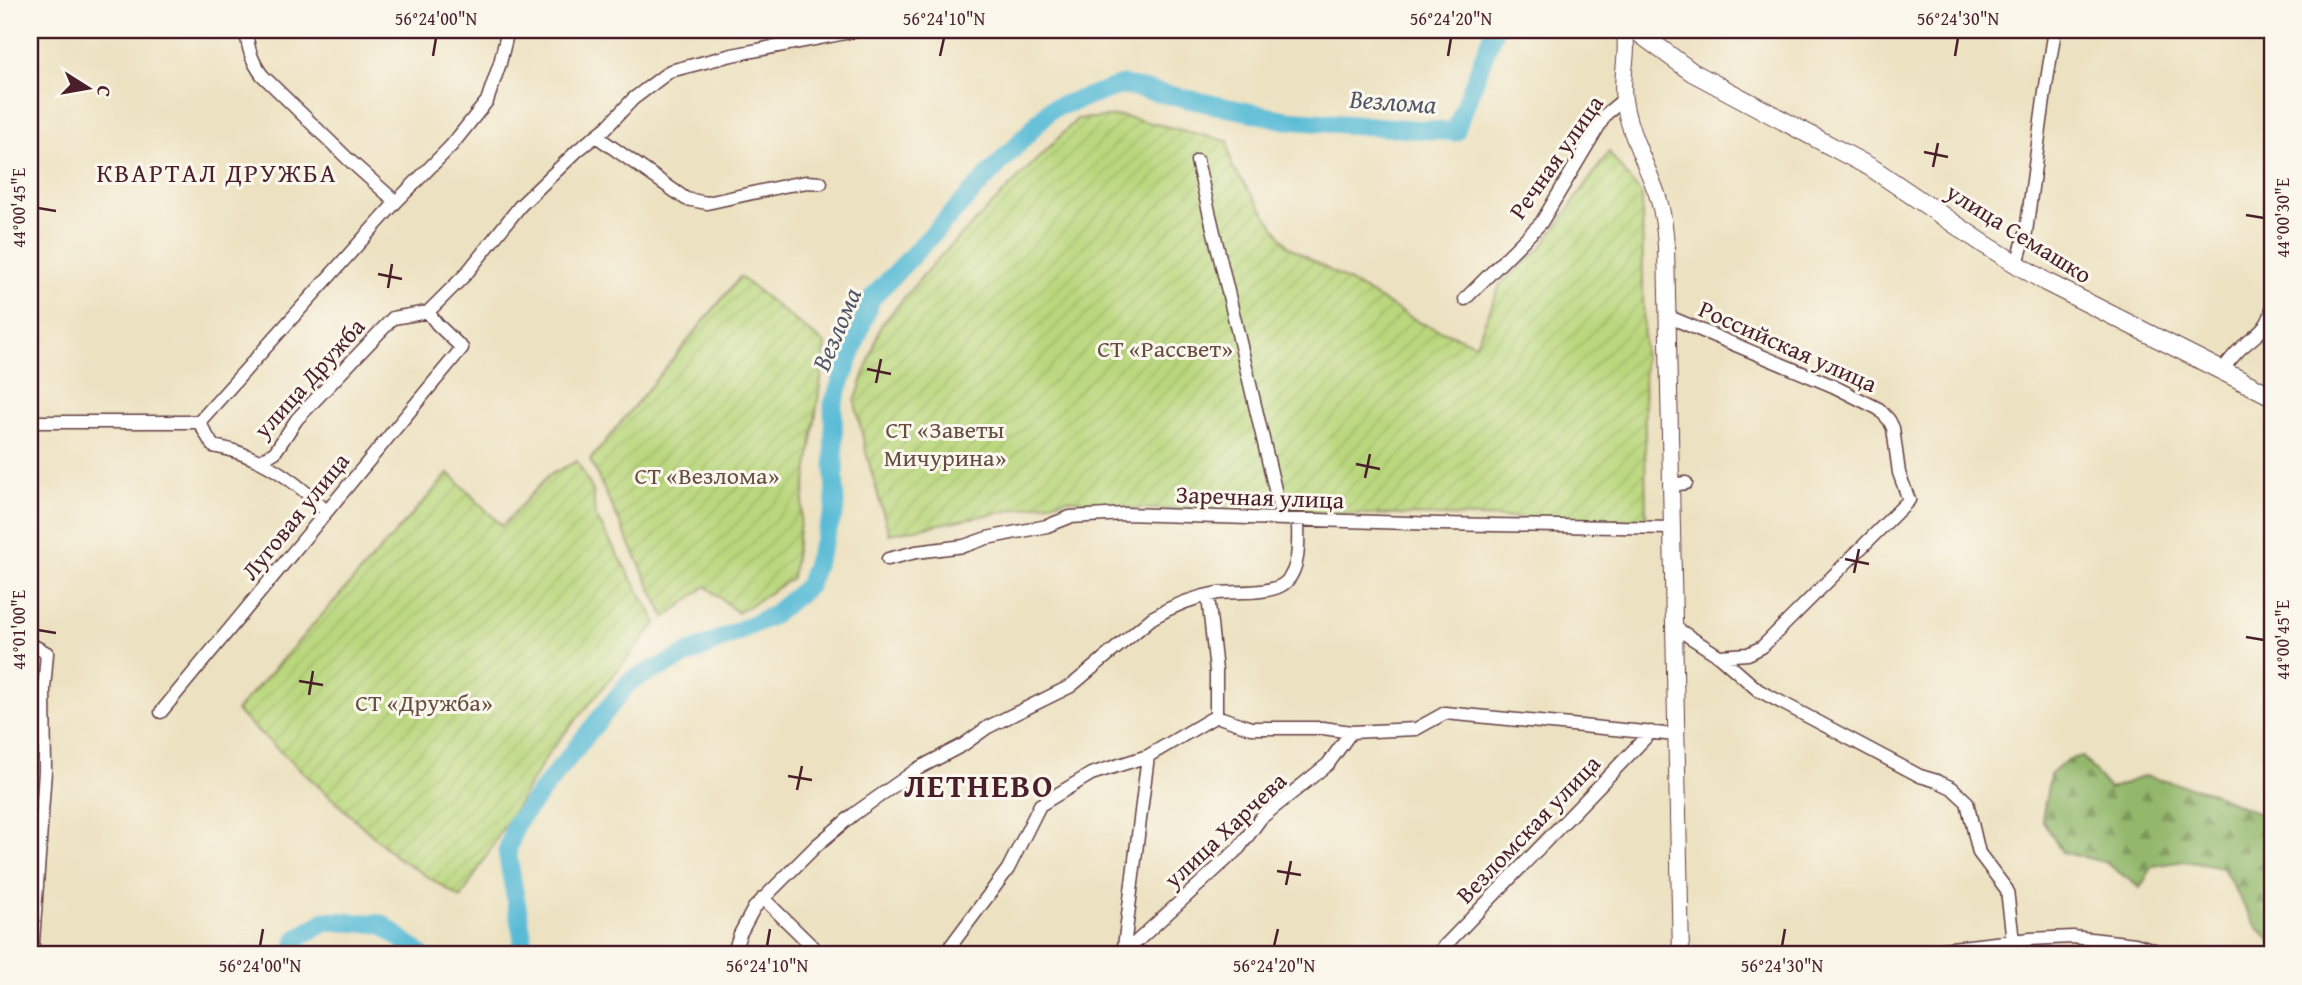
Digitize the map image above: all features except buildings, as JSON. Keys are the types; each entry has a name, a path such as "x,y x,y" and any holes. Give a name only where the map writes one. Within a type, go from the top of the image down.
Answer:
{"main road":[{"name":"улица Семашко","path":"1635,30 1656,37 1692,72 1872,168 2017,264 2083,302 2272,396"}],"street":[{"path":"246,30 251,60 262,75 396,202"},
{"path":"30,422 199,422 396,202 451,146 486,101 500,63 508,30"},
{"path":"428,312 466,274 520,206 634,99 663,76 677,69 732,55 861,30"},
{"path":"1624,30 1627,40 1622,75 1624,99 1634,139 1658,198 1664,219 1666,246 1667,316 1679,484 1672,528 1681,955"},
{"path":"2017,264 2026,232 2055,30"},
{"path":"1626,52 1656,37"},
{"name":"Речная улица","path":"1465,299 1541,222 1606,114 1624,99"},
{"path":"596,136 686,199 707,203 807,182 821,183"},
{"path":"1197,161 1282,519"},
{"path":"2221,371 2239,350 2266,328 2272,309"},
{"name":"Луговая улица","path":"161,712 462,348 428,312"},
{"name":"улица Дружба","path":"261,461 275,452 297,419 377,332 393,318 428,312"},
{"name":"Российская улица","path":"1667,316 1833,386 1879,409 1893,429 1899,473 1909,500 1762,647 1748,654 1719,656"},
{"path":"199,422 213,446 261,461 314,499 326,511"},
{"name":"Заречная улица","path":"888,559 916,552 964,546 987,538 1047,526 1070,517 1125,514 1672,528"},
{"path":"734,954 744,924 763,898 817,845 879,794 988,727 1071,687 1152,618 1164,611 1208,596 1268,590 1286,583 1298,550 1298,520"},
{"path":"1208,596 1216,671 1216,716"},
{"path":"1673,626 1719,656 1749,683 1773,698 1920,776 1960,793 1967,802 1979,853 2007,890 2013,941 2009,955"},
{"path":"30,644 47,653 44,702 45,771 32,955"},
{"path":"944,955 1008,869 1040,805 1091,774 1148,756 1216,716 1251,728 1323,728 1351,732 1416,729 1445,713 1676,735"},
{"name":"улица Харчева","path":"1123,955 1239,848 1261,818 1328,764 1351,732"},
{"name":"Везломская улица","path":"1436,955 1651,733"},
{"path":"1123,955 1148,756"},
{"path":"763,898 821,955"},
{"path":"1891,955 2013,941 2091,938 2135,944 2154,950 2159,955"}],"green space":[{"name":"СТ «Рассвет»","path":"1122,116 1228,141 1232,166 1288,246 1421,323 1476,344 1500,285 1541,248 1609,152 1642,196 1646,521 1116,508 1069,499 889,534 855,402 881,325 931,266 1077,119"},
{"name":"СТ «Везлома»","path":"740,277 826,345 792,578 738,613 706,586 665,618 590,460"},
{"name":"СТ «Дружба»","path":"577,461 593,491 595,515 657,623 550,751 461,898 395,856 236,711 449,473 502,526 549,475"},
{"path":"2082,756 2109,789 2145,776 2210,792 2264,816 2272,823 2272,942 2254,924 2223,868 2185,861 2153,866 2140,888 2105,862 2062,852 2042,819 2050,775 2067,760"}],"waterway":[{"name":"Везлома","path":"513,955 524,945 507,852 516,823 630,681 773,615 808,586 835,509 833,404 871,299 1051,109 1122,85 1286,120 1455,132 1494,30"},
{"name":"Везлома","path":"291,955 297,939 325,921 382,924 421,955"}],"district":[{"name":"КВАРТАЛ ДРУЖБА","path":"217,172"},
{"name":"ЛЕТНЕВО","path":"979,785"}],"park label":[{"name":"СТ «Заветы Мичурина»","path":"945,443"}]}
